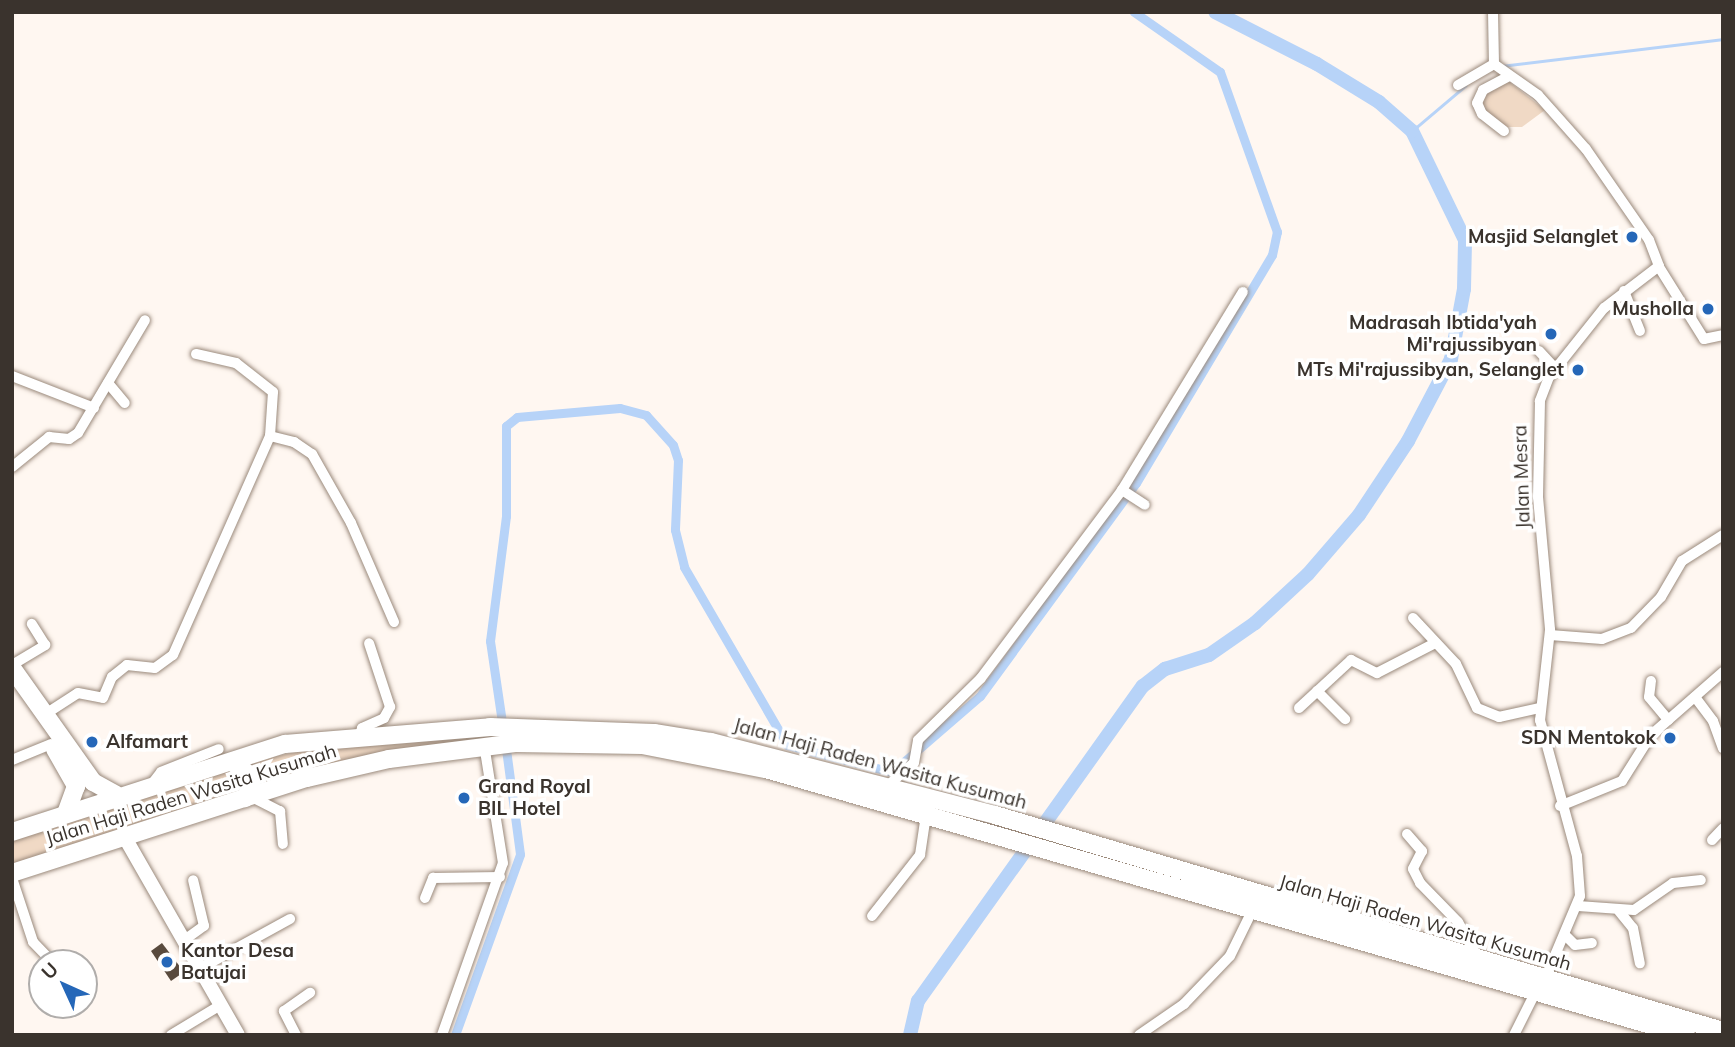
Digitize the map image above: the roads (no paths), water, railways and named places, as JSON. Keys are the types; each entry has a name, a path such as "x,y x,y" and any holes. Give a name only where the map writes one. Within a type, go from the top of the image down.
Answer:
{"highway":[{"path":"13,674 93,782 116,795"},
{"path":"13,674 76,786 67,811"},
{"name":"Jalan Haji Raden Wasita Kusumah","path":"12,876 124,836 247,797 367,764 488,739 514,735 710,749 885,788 992,823 1454,961 1480,962 1652,1018 1686,1035"},
{"name":"Jalan Haji Raden Wasita Kusumah","path":"12,831 151,785 225,755 285,744 360,736 488,739"},
{"name":"Jalan Haji Raden Wasita Kusumah","path":"710,749 926,815 992,823"},
{"path":"225,755 250,775 251,789 247,797"},
{"name":"Jalan Haji Raden Wasita Kusumah","path":"1083,849 1253,909 1543,981"},
{"name":"Jalan Haji Raden Wasita Kusumah","path":"1652,1018 1723,1031"}],"main road":[{"path":"124,836 238,1035"}],"street":[{"path":"1493,12 1502,70 1545,101 1586,149 1649,240 1659,267 1704,339 1723,335"},
{"path":"1458,85 1502,70"},
{"path":"1502,70 1483,90 1477,103 1482,114 1504,131"},
{"name":"Jalan Mesra","path":"1514,1035 1567,937 1578,906 1577,856 1560,806 1540,708 1550,635 1536,430 1545,385 1555,368 1624,292 1659,267"},
{"path":"885,788 981,678 1123,491 1243,292"},
{"path":"1624,292 1640,331"},
{"path":"12,467 49,437 74,438 145,320"},
{"path":"1539,352 1555,368"},
{"path":"44,715 78,693 103,698 112,677 127,665 155,668 173,655 270,436 273,392 236,363 196,354"},
{"path":"12,376 94,408"},
{"path":"108,383 125,403"},
{"path":"270,436 294,442 312,454 351,523 394,622"},
{"path":"1123,491 1145,505"},
{"path":"1550,635 1607,639 1631,628 1661,597 1682,561 1723,535"},
{"path":"1413,618 1456,664 1473,702 1484,713 1499,717 1540,708"},
{"path":"13,674 45,645 32,624"},
{"path":"360,736 362,728 384,718 390,707 369,643"},
{"path":"1299,708 1351,660 1377,673 1435,643"},
{"path":"1560,806 1622,781 1642,746 1723,672"},
{"path":"1651,681 1649,697 1668,720"},
{"path":"1317,691 1345,719"},
{"path":"1695,697 1715,726 1723,748"},
{"path":"442,1035 500,877 502,850 488,739"},
{"path":"12,760 51,744"},
{"path":"247,797 280,811 283,844"},
{"path":"872,916 920,855 926,815"},
{"path":"1712,841 1723,828"},
{"path":"1406,834 1421,849 1413,869 1420,883 1458,922 1480,962"},
{"path":"12,876 33,942 39,949"},
{"path":"425,898 433,878 500,877"},
{"path":"183,941 204,926 193,880"},
{"path":"1578,906 1619,910 1643,907 1673,883 1701,880"},
{"path":"1139,1035 1184,1003 1230,957 1253,909"},
{"path":"1619,910 1633,928 1640,963"},
{"path":"199,969 290,919"},
{"path":"1567,937 1575,944 1591,943"},
{"path":"296,1035 284,1011 310,993"},
{"path":"172,1035 219,1006"}],"waterway":[{"path":"503,729 490,641 506,516 506,426 517,417 620,408 646,415 673,445 678,460 675,530 684,567 787,745 892,772 980,696 1136,483 1272,255 1277,232 1220,72 1134,12"},
{"path":"910,1035 918,1001 1143,686 1165,669 1209,655 1255,623 1308,574 1359,515 1408,441 1451,359 1464,289 1465,240 1412,131 1379,102 1317,64 1215,12"},
{"path":"1501,66 1723,39"},
{"path":"1412,131 1465,86"},
{"path":"455,1035 520,854 505,742"}],"place":[{"name":"Masjid Selanglet","path":"1632,237"},
{"name":"Musholla","path":"1708,309"},
{"name":"Madrasah Ibtida'yah Mi'rajussibyan","path":"1551,334"},
{"name":"MTs Mi'rajussibyan, Selanglet","path":"1578,370"},
{"name":"SDN Mentokok","path":"1670,738"},
{"name":"Alfamart","path":"92,742"},
{"name":"Grand Royal BIL Hotel","path":"464,798"},
{"name":"Kantor Desa Batujai","path":"167,962"}]}
